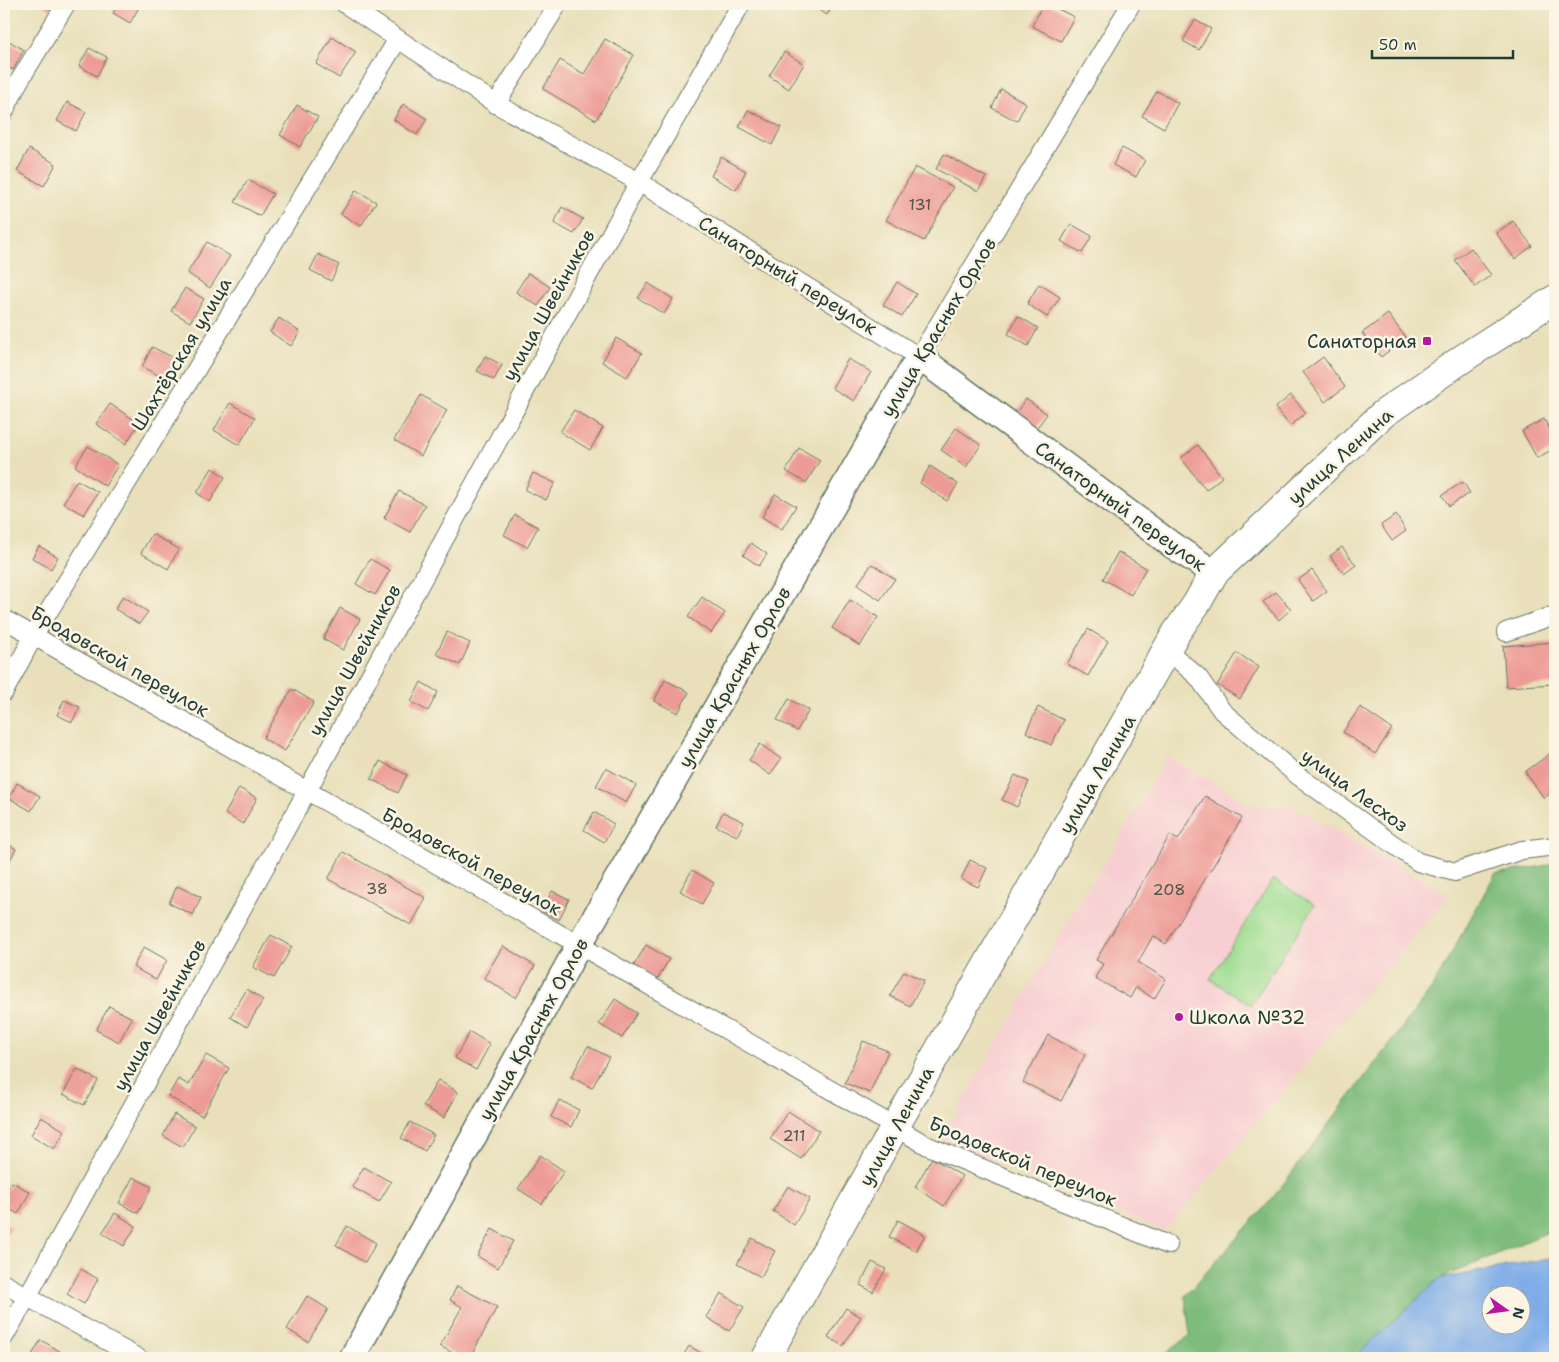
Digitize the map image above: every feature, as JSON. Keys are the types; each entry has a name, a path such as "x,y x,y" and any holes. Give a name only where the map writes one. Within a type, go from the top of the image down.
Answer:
{"main road":[{"name":"улица Ленина","path":"766,1358 1176,633 1197,603 1214,573 1383,414 1465,357 1555,299"}],"street":[{"path":"4,112 18,83 66,4"},
{"name":"Санаторный переулок","path":"345,4 496,104 639,182 919,357 1172,545 1214,573"},
{"path":"496,104 558,4"},
{"name":"улица Швейников","path":"4,1337 307,791 639,182 741,4"},
{"name":"улица Красных Орлов","path":"352,1358 579,945 919,357 1131,4"},
{"name":"Шахтёрская улица","path":"4,692 33,636 398,39"},
{"path":"1506,632 1555,615"},
{"name":"Бродовской переулок","path":"4,619 579,945 928,1146 1168,1245"},
{"name":"улица Лесхоз","path":"1167,650 1198,678 1222,711 1296,776 1418,862 1455,872 1522,850 1555,846"},
{"path":"4,1284 138,1358"}],"shaded area":[{"name":"Школа №32","path":"1167,756 1255,807 1292,806 1449,895 1165,1231 941,1139 1083,895 1109,858"}],"green space":[{"path":"1555,864 1555,1229 1439,1279 1354,1358 1161,1358 1190,1335 1185,1296 1271,1200 1432,988 1495,874"},
{"path":"1273,879 1315,905 1251,1005 1210,979"}],"water":[{"path":"1555,1257 1555,1358 1354,1358 1439,1279"}],"building":[{"path":"40,4 55,4 51,10"},
{"path":"118,4 141,4 130,23 113,13"},
{"path":"808,4 834,4 827,15"},
{"path":"1043,4 1048,4 1074,17 1061,41 1032,26"},
{"path":"1195,20 1211,29 1199,50 1183,41"},
{"path":"332,37 356,52 339,78 316,64"},
{"path":"4,38 24,50 13,70 4,65"},
{"path":"605,39 634,55 596,120 543,89 560,60 584,74"},
{"path":"89,48 107,57 97,76 79,66"},
{"path":"784,52 804,64 789,89 769,76"},
{"path":"1001,89 1026,103 1017,121 992,108"},
{"path":"1157,91 1178,103 1164,128 1142,116"},
{"path":"67,102 86,112 76,131 57,121"},
{"path":"403,104 427,119 417,135 394,120"},
{"path":"297,105 318,117 300,147 280,135"},
{"path":"748,110 781,127 772,145 739,127"},
{"path":"1122,148 1145,160 1136,177 1113,165"},
{"path":"29,149 56,164 44,186 17,171"},
{"path":"944,154 986,177 978,191 936,169"},
{"path":"721,157 746,171 736,190 711,176"},
{"path":"915,167 953,187 924,241 886,220"},
{"path":"248,180 273,194 260,216 235,202"},
{"path":"356,190 376,202 361,226 341,214"},
{"path":"562,207 583,219 574,234 554,223"},
{"path":"1513,221 1532,246 1515,259 1496,233"},
{"path":"1071,224 1092,236 1082,253 1061,241"},
{"path":"207,242 230,256 210,288 187,273"},
{"path":"1471,248 1491,275 1475,287 1455,260"},
{"path":"318,254 339,265 331,281 310,270"},
{"path":"528,273 550,287 538,306 516,292"},
{"path":"897,282 916,294 902,317 883,305"},
{"path":"648,283 673,299 664,314 638,298"},
{"path":"1039,284 1060,297 1047,317 1027,304"},
{"path":"185,288 204,299 190,322 171,311"},
{"path":"1388,314 1406,338 1381,357 1362,333"},
{"path":"1018,316 1038,328 1028,346 1008,334"},
{"path":"279,318 300,332 291,346 270,332"},
{"path":"616,338 642,353 627,377 602,362"},
{"path":"152,347 174,358 164,378 142,367"},
{"path":"485,356 502,365 494,380 477,371"},
{"path":"1323,357 1345,387 1325,402 1303,372"},
{"path":"848,359 871,372 854,401 832,388"},
{"path":"421,395 447,410 421,456 394,440"},
{"path":"1291,395 1306,413 1290,426 1275,408"},
{"path":"1026,399 1047,414 1033,433 1012,418"},
{"path":"230,403 255,418 239,445 214,430"},
{"path":"110,404 139,423 126,444 96,424"},
{"path":"574,410 603,428 590,450 560,432"},
{"path":"1544,419 1555,438 1555,448 1537,458 1522,431"},
{"path":"956,428 981,445 966,467 941,450"},
{"path":"1198,445 1222,477 1206,490 1181,458"},
{"path":"88,446 118,465 105,486 75,466"},
{"path":"799,448 820,460 806,483 786,471"},
{"path":"930,466 958,484 947,501 920,483"},
{"path":"212,468 225,477 210,502 197,493"},
{"path":"533,473 555,483 546,500 525,490"},
{"path":"77,480 98,492 84,515 63,503"},
{"path":"1463,482 1470,493 1449,506 1442,495"},
{"path":"399,491 425,505 410,532 384,518"},
{"path":"775,494 796,506 782,529 762,517"},
{"path":"515,515 538,527 527,547 504,535"},
{"path":"1396,515 1406,531 1392,541 1381,525"},
{"path":"152,534 179,549 168,569 141,553"},
{"path":"751,543 767,554 759,566 743,555"},
{"path":"39,546 58,557 51,569 32,558"},
{"path":"1342,547 1356,565 1344,574 1330,556"},
{"path":"1118,552 1146,568 1131,595 1103,579"},
{"path":"370,559 390,570 375,595 356,584"},
{"path":"872,564 895,579 880,600 857,585"},
{"path":"1312,570 1327,591 1313,601 1298,580"},
{"path":"1276,592 1291,609 1279,620 1263,602"},
{"path":"123,596 148,612 139,624 115,609"},
{"path":"702,597 725,613 711,633 688,617"},
{"path":"850,600 878,617 860,646 832,628"},
{"path":"340,608 360,619 343,650 323,639"},
{"path":"1088,629 1108,641 1088,676 1067,664"},
{"path":"447,632 470,643 460,665 436,654"},
{"path":"1555,642 1555,684 1506,687 1503,646"},
{"path":"1237,653 1259,667 1240,699 1217,685"},
{"path":"665,680 689,692 678,713 654,701"},
{"path":"421,682 438,692 428,711 411,702"},
{"path":"292,689 314,702 285,751 263,738"},
{"path":"789,699 809,710 797,731 777,720"},
{"path":"64,700 80,707 72,722 57,715"},
{"path":"1038,707 1064,720 1051,745 1026,732"},
{"path":"1360,707 1392,729 1375,754 1343,732"},
{"path":"760,744 781,759 770,775 749,760"},
{"path":"1555,750 1555,790 1544,798 1525,772"},
{"path":"380,761 407,775 398,793 371,779"},
{"path":"606,768 636,785 626,803 596,786"},
{"path":"1015,775 1029,782 1017,807 1002,800"},
{"path":"17,783 40,796 31,811 9,798"},
{"path":"239,788 257,798 243,824 225,814"},
{"path":"1205,796 1242,818 1166,944 1153,936 1138,962 1166,979 1154,999 1136,987 1130,998 1095,978 1103,964 1096,960 1170,835 1178,840"},
{"path":"594,812 614,824 604,842 584,830"},
{"path":"723,812 744,822 737,836 716,826"},
{"path":"4,842 16,849 4,871"},
{"path":"343,852 426,898 411,925 328,879"},
{"path":"970,860 987,868 978,887 961,879"},
{"path":"692,870 714,883 702,904 680,891"},
{"path":"177,886 201,897 193,915 169,903"},
{"path":"552,891 569,899 559,920 542,911"},
{"path":"271,935 292,947 274,978 253,967"},
{"path":"646,945 669,959 657,980 633,967"},
{"path":"503,946 535,966 516,998 484,978"},
{"path":"144,947 167,960 156,980 133,967"},
{"path":"904,971 924,981 910,1006 890,996"},
{"path":"247,989 263,1000 247,1027 230,1017"},
{"path":"615,999 637,1013 622,1038 599,1024"},
{"path":"109,1006 132,1018 119,1042 96,1030"},
{"path":"470,1032 490,1044 476,1070 455,1058"},
{"path":"1048,1035 1085,1055 1061,1101 1023,1082"},
{"path":"863,1041 888,1051 870,1093 845,1083"},
{"path":"588,1046 609,1057 592,1088 571,1077"},
{"path":"206,1055 229,1068 202,1116 168,1096 178,1079 189,1085"},
{"path":"77,1069 98,1080 84,1105 63,1094"},
{"path":"438,1080 458,1092 444,1118 423,1106"},
{"path":"559,1100 579,1110 571,1127 551,1117"},
{"path":"788,1111 819,1131 801,1159 770,1139"},
{"path":"174,1114 195,1126 183,1147 163,1136"},
{"path":"41,1117 65,1131 54,1149 31,1135"},
{"path":"410,1122 434,1135 425,1151 401,1138"},
{"path":"540,1155 564,1171 542,1204 518,1189"},
{"path":"932,1158 962,1176 944,1206 915,1187"},
{"path":"364,1167 391,1182 379,1202 352,1187"},
{"path":"133,1177 152,1187 138,1213 119,1203"},
{"path":"12,1182 30,1192 18,1214 4,1206 4,1197"},
{"path":"788,1186 810,1199 794,1225 773,1211"},
{"path":"115,1213 136,1226 124,1246 102,1233"},
{"path":"898,1220 925,1235 916,1251 889,1237"},
{"path":"4,1223 11,1227 4,1239"},
{"path":"347,1226 376,1243 365,1263 336,1245"},
{"path":"492,1229 513,1241 498,1268 477,1256"},
{"path":"752,1238 775,1251 761,1277 737,1264"},
{"path":"872,1262 886,1269 873,1292 860,1285"},
{"path":"81,1269 98,1279 84,1304 67,1294"},
{"path":"457,1286 497,1307 470,1358 462,1358 440,1346 462,1307 450,1300"},
{"path":"721,1293 744,1307 729,1331 706,1317"},
{"path":"307,1296 328,1309 308,1342 287,1329"},
{"path":"846,1308 861,1317 843,1346 828,1337"},
{"path":"41,1340 61,1352 57,1358 30,1358"},
{"path":"689,1346 710,1358 682,1358"}],"place":[{"name":"Санаторная","path":"1427,341"},
{"name":"Школа №32","path":"1179,1017"}]}
